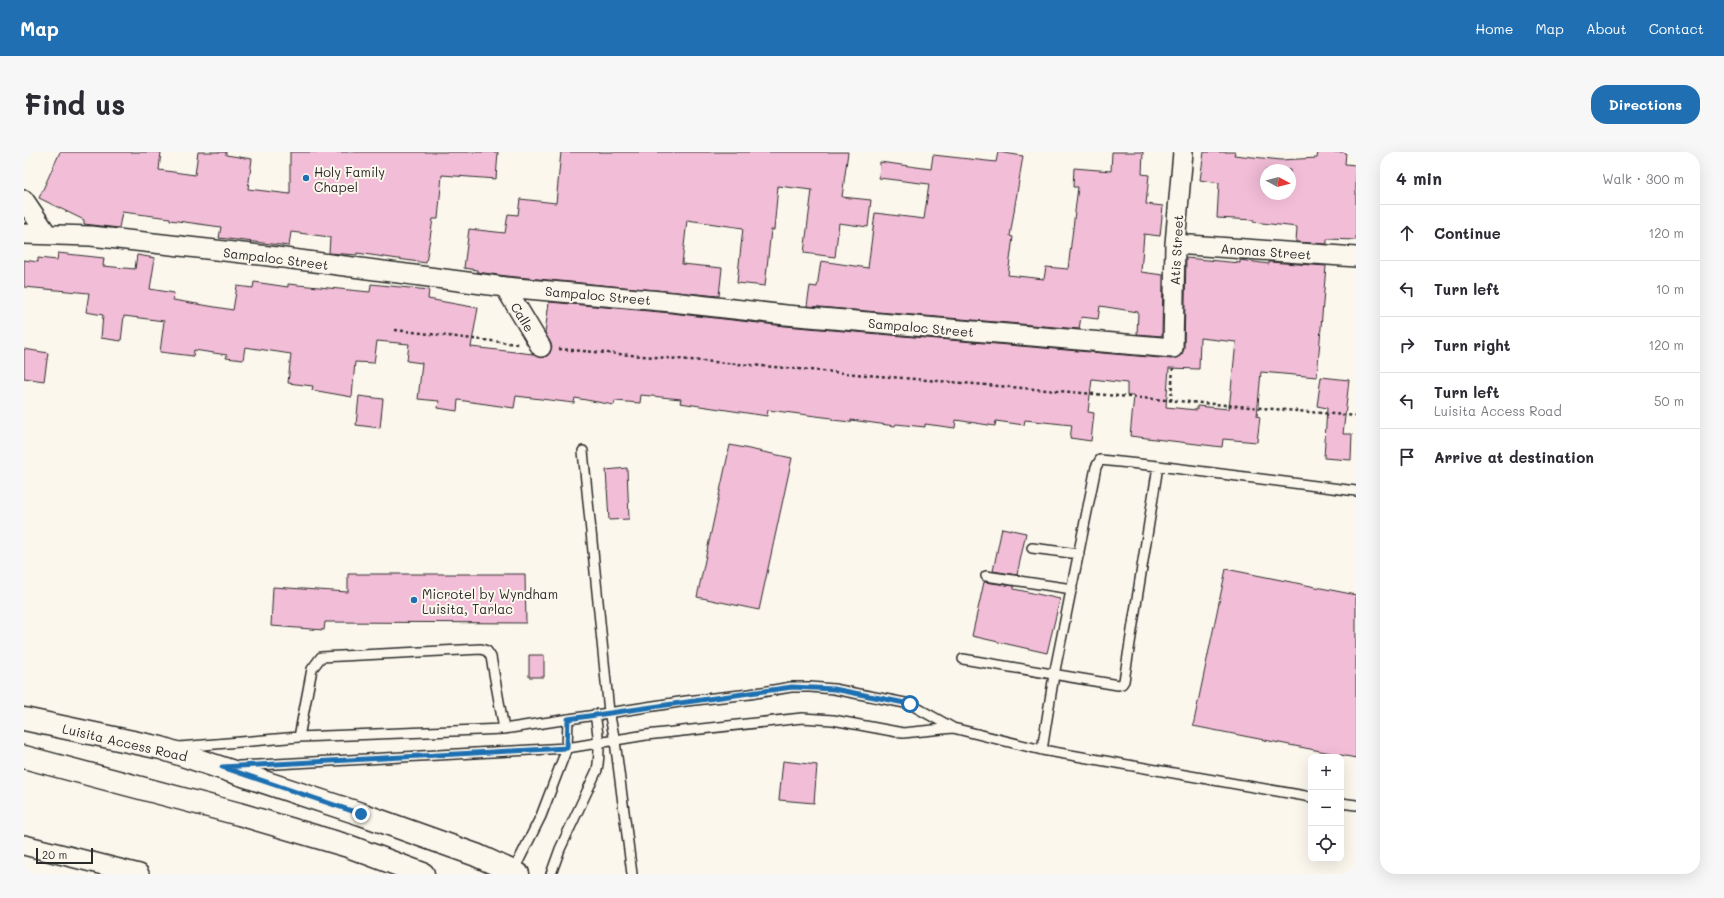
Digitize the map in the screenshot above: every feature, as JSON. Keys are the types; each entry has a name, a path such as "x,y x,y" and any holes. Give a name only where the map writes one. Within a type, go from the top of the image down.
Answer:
{"main road":[{"name":"Luisita Access Road","path":"24,719 161,748 222,767 361,814 514,873"},
{"path":"24,757 240,814 348,846 423,874"}],"street":[{"name":"Atis Street","path":"1173,348 1175,244 1183,152"},
{"path":"24,200 47,234"},
{"name":"Sampaloc Street","path":"24,234 91,236 269,256 505,287 672,302 786,316 1173,348"},
{"name":"Anonas Street","path":"1175,244 1356,257"},
{"name":"Calle","path":"505,287 541,347"},
{"path":"24,845 139,874"}],"lane":[{"path":"584,451 609,712 615,741 632,874"},
{"path":"1042,750 1054,676 1096,467 1100,460 1158,466 1356,492"},
{"path":"963,659 1054,676 1118,685 1124,681 1158,466"},
{"path":"1032,548 1079,554"},
{"path":"986,576 1072,590"},
{"path":"299,737 312,669 321,657 481,649 488,652 491,657 504,729"},
{"path":"161,748 299,737 504,729 609,712 750,694 792,687 810,687 834,689 910,704 953,728 1042,750 1308,796"},
{"path":"551,874 560,849 597,770 600,758 595,714"},
{"path":"222,767 567,748 683,730 802,718 832,720 902,733 953,728"},
{"path":"514,873 541,816 567,748 568,719"},
{"path":"1344,803 1356,805"}],"path":[{"path":"395,330 541,347 1356,416"},
{"path":"1171,401 1173,348"}],"building":[{"path":"60,152 161,152 159,170 195,175 198,152 226,152 226,155 252,159 248,189 290,194 290,152 498,152 496,179 442,175 438,219 433,219 426,263 357,253 357,255 329,253 330,237 291,232 289,246 219,238 221,227 170,220 170,218 122,212 119,228 84,224 84,220 39,198"},
{"path":"561,152 848,152 842,197 871,200 868,227 839,223 835,257 804,253 812,190 778,186 774,230 771,230 765,286 737,283 743,228 687,220 682,264 722,268 719,296 506,276 477,272 477,270 464,268 469,229 505,233 508,214 518,215 520,199 556,203"},
{"path":"998,152 1023,156 1010,236 1013,237 1008,275 1044,279 1046,267 1068,269 1078,187 1073,187 1074,168 1111,171 1112,152 1143,152 1142,174 1149,175 1146,204 1163,206 1160,236 1144,234 1141,272 1163,275 1162,336 1137,334 1138,312 1100,306 1098,319 1081,317 1079,329 807,306 810,286 817,287 821,261 868,268 875,213 924,219 929,184 879,178 880,162 931,169 933,155 996,162"},
{"path":"1204,152 1235,152 1234,155 1281,160 1317,158 1318,152 1346,152 1345,164 1356,165 1356,240 1327,239 1327,244 1296,242 1297,227 1253,222 1254,220 1217,218 1219,183 1200,180"},
{"path":"58,253 104,258 103,266 135,269 137,255 155,258 150,289 174,293 173,300 233,310 237,286 253,288 254,282 288,287 288,284 370,292 371,284 429,290 428,299 478,308 471,347 533,354 541,358 547,356 552,347 545,333 549,302 671,313 785,326 1172,359 1182,354 1184,348 1186,258 1240,263 1240,260 1269,264 1269,262 1326,266 1317,377 1261,372 1257,416 1260,417 1257,442 1223,439 1222,447 1130,436 1134,396 1127,396 1127,383 1092,379 1088,412 1094,413 1091,441 1070,438 1072,425 1025,420 1024,425 996,421 995,426 956,420 955,428 925,424 925,427 896,424 895,426 851,420 851,422 832,420 832,418 768,410 767,416 680,403 681,399 641,395 640,403 615,401 614,405 575,398 574,403 516,396 514,408 458,400 457,411 438,408 439,401 418,399 422,363 407,361 409,344 377,341 374,363 355,362 352,397 312,390 313,386 288,383 291,354 245,347 243,360 226,358 227,355 194,350 193,356 160,352 164,321 124,316 121,341 101,338 103,315 86,312 89,293 24,287 24,260 38,262 38,258 57,260","holes":["1200,338 1236,342 1229,409 1197,406 1197,410 1166,407 1169,368 1199,369"]},
{"path":"24,349 48,353 44,381 24,378"},
{"path":"1321,377 1349,380 1343,434 1352,434 1351,460 1324,458 1327,408 1317,406"},
{"path":"359,396 383,399 380,428 356,425"},
{"path":"730,445 792,458 759,610 697,597"},
{"path":"627,468 629,519 609,520 606,470"},
{"path":"1002,528 1026,533 1017,575 993,571"},
{"path":"1226,569 1356,595 1356,758 1344,756 1344,754 1336,754 1193,726"},
{"path":"348,574 525,574 526,623 325,622 324,630 271,626 273,587 348,592"},
{"path":"984,582 1014,586 1014,589 1060,599 1047,653 972,636"},
{"path":"529,655 544,655 544,677 529,677"},
{"path":"783,761 817,765 814,803 779,800"}],"place":[{"name":"Holy Family Chapel","path":"306,178"},
{"name":"Microtel by Wyndham Luisita, Tarlac","path":"414,600"}],"route":[{"path":"361,814 222,767 567,748 568,719 792,687 834,689 910,704"}]}
